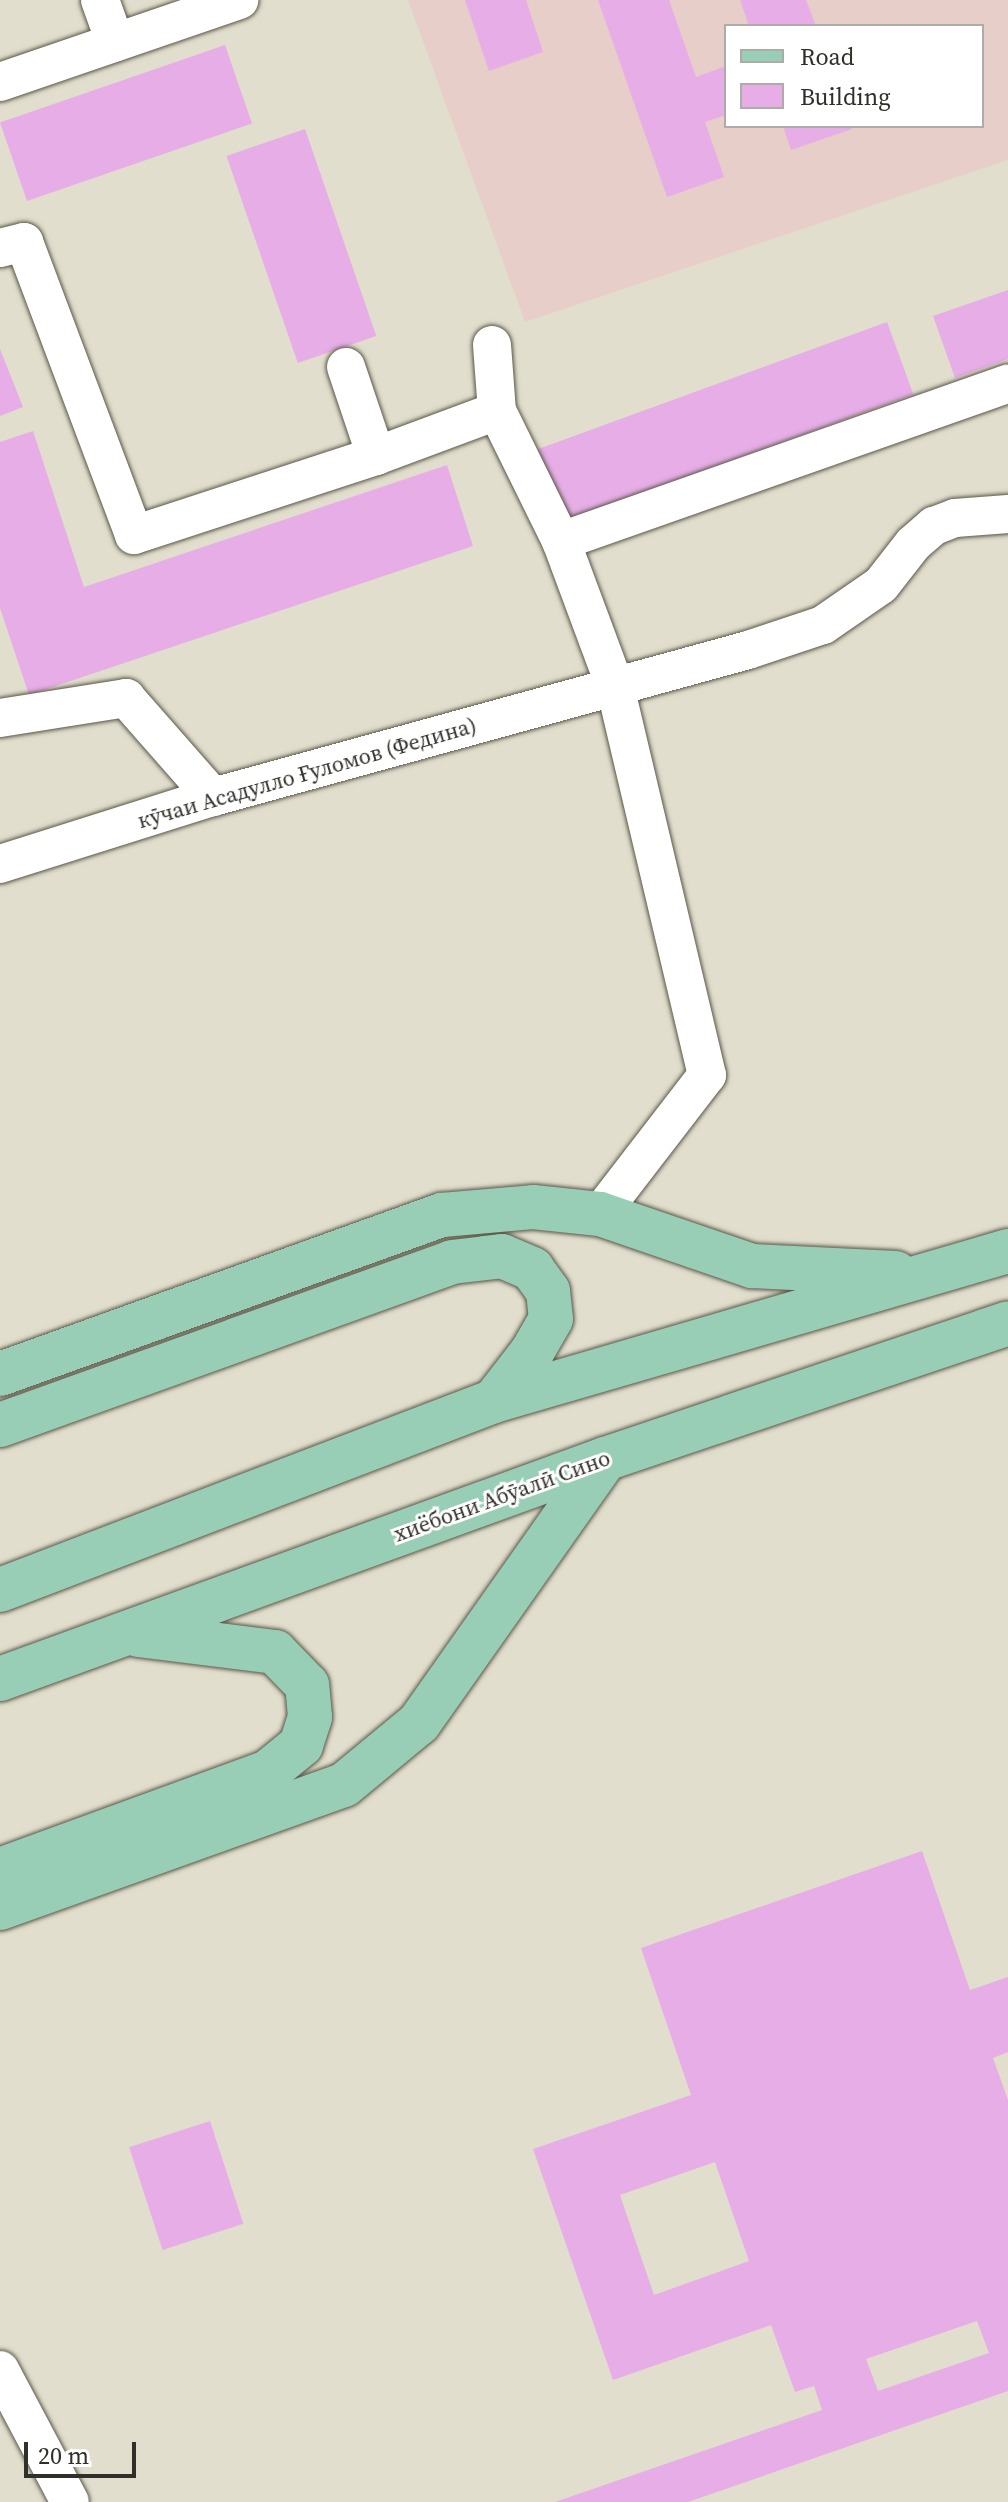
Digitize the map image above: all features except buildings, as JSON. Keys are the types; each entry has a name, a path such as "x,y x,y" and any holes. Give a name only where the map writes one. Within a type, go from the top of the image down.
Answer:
{"main road":[{"path":"0,1374 442,1215 533,1207 600,1214 752,1266 930,1275"},
{"path":"0,1590 494,1401 1008,1251"},
{"path":"0,1425 452,1262 502,1256 532,1269 548,1291 551,1319 532,1352 494,1401"},
{"name":"хиёбони Абӯалӣ Сино","path":"0,1679 605,1459 1008,1323"},
{"path":"0,1908 344,1785 419,1723 605,1459"},
{"path":"0,1870 268,1772 301,1745 310,1717 307,1685 275,1652 226,1643 123,1634"}],"street":[{"path":"100,0 115,42"},
{"path":"0,82 239,0"},
{"path":"0,248 24,242 134,535 376,456 497,411"},
{"path":"492,345 497,411 561,541 615,686 707,1075 600,1214"},
{"path":"346,367 376,456"},
{"path":"561,541 1008,384"},
{"name":"кӯчаи Асадулло Ғуломов (Федина)","path":"0,864 213,797 748,650 823,625 881,585 913,544 934,526 955,518 1008,514"},
{"path":"0,718 126,698 213,797"},
{"path":"0,2370 70,2502"}],"shaded area":[{"path":"408,0 1008,0 1008,160 525,322"}]}
